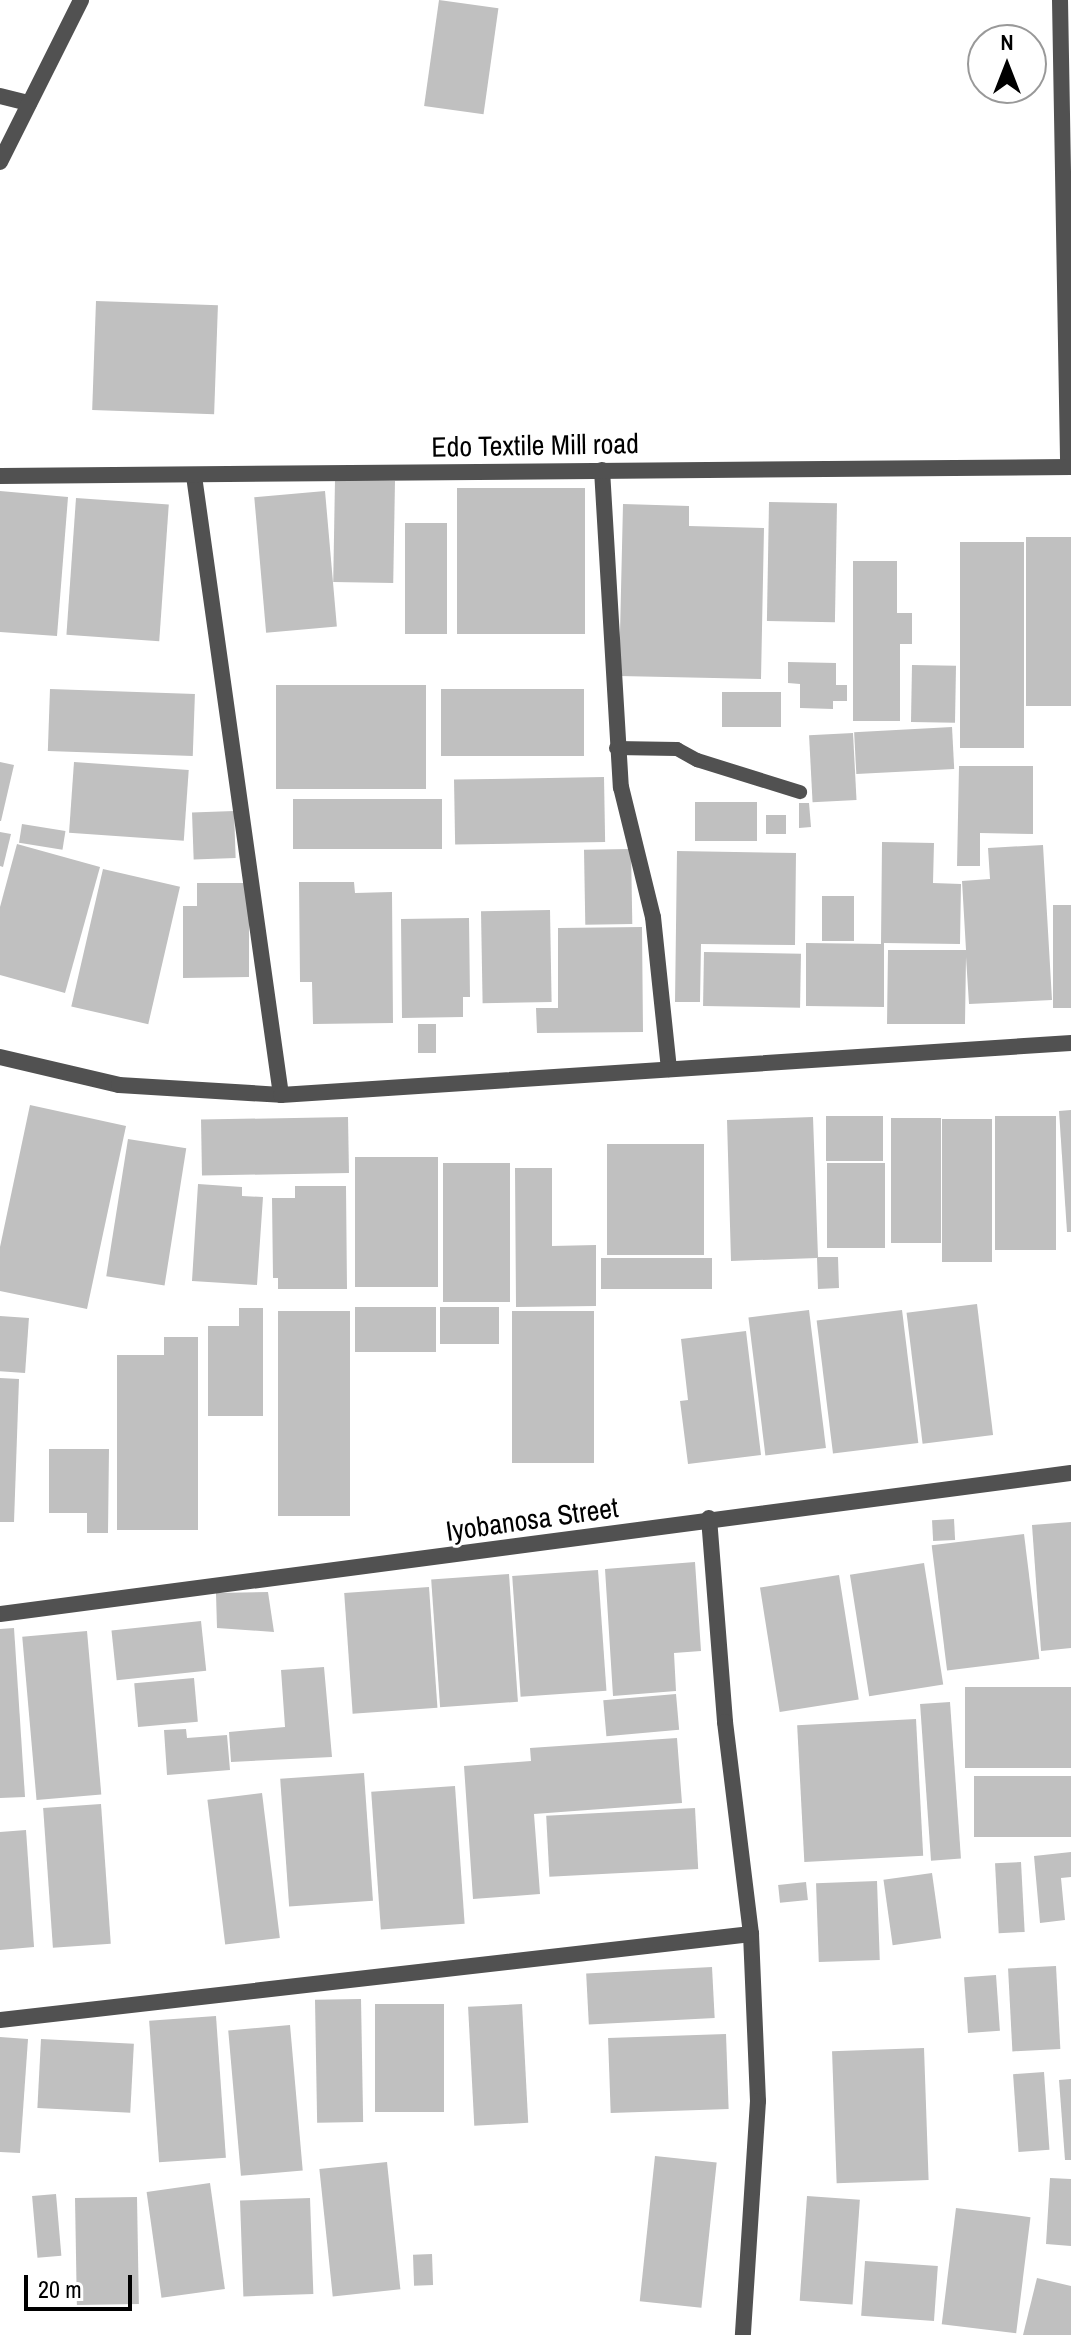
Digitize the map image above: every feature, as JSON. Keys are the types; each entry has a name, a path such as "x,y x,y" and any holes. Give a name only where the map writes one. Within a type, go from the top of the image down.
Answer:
{"street":[{"path":"0,162 81,0"},
{"path":"1060,0 1070,467"},
{"path":"0,96 29,103"},
{"name":"Edo Textile Mill road","path":"0,476 1070,467"},
{"path":"602,470 616,748 653,917 669,1069"},
{"path":"194,476 281,1095"},
{"path":"0,1057 119,1085 281,1095 1071,1043"},
{"name":"Iyobanosa Street","path":"0,1614 539,1546 709,1518 1071,1473"},
{"path":"709,1518 725,1722 751,1934 758,2101 743,2335"},
{"path":"0,2020 751,1934"}],"lane":[{"path":"616,748 677,749 697,760 800,792"}],"building":[{"path":"439,0 498,8 484,114 424,106"},
{"path":"96,301 218,305 214,414 92,410"},
{"path":"335,480 395,481 393,583 333,582"},
{"path":"457,488 585,488 585,634 457,634"},
{"path":"0,491 68,497 57,636 0,632"},
{"path":"325,491 337,626 266,633 254,497"},
{"path":"76,498 169,504 159,641 66,635"},
{"path":"769,502 837,503 835,622 767,621"},
{"path":"623,504 689,506 689,526 764,528 761,679 619,676"},
{"path":"405,523 447,523 447,634 405,634"},
{"path":"1026,537 1071,537 1071,706 1026,706"},
{"path":"960,542 1024,542 1024,748 960,748"},
{"path":"853,561 897,561 897,613 912,613 912,644 900,644 900,721 853,721"},
{"path":"788,662 836,663 836,685 847,685 847,701 833,701 833,709 800,708 800,684 788,683"},
{"path":"912,665 956,666 955,723 911,722"},
{"path":"276,685 426,685 426,789 276,789"},
{"path":"50,689 195,694 193,756 48,751"},
{"path":"441,689 584,689 584,756 441,756"},
{"path":"722,692 781,692 781,727 722,727"},
{"path":"952,727 954,769 856,774 854,732"},
{"path":"853,733 857,800 813,802 809,735"},
{"path":"0,762 14,765 1,821 0,821"},
{"path":"74,762 189,770 184,841 69,833"},
{"path":"959,766 1033,766 1033,834 980,833 980,866 957,866"},
{"path":"604,777 605,842 455,845 454,780"},
{"path":"293,799 442,799 442,849 293,849"},
{"path":"695,802 757,802 757,841 695,841"},
{"path":"799,803 809,803 811,827 799,828"},
{"path":"234,811 236,858 194,859 192,812"},
{"path":"766,815 786,815 786,834 766,834"},
{"path":"22,824 65,831 62,850 19,843"},
{"path":"0,832 11,834 3,867 0,866"},
{"path":"882,842 934,843 933,883 961,884 960,944 884,943 884,1007 806,1006 806,943 881,944"},
{"path":"17,844 100,867 65,993 0,975 0,907"},
{"path":"1043,845 1052,1000 969,1004 966,957 965,1024 887,1024 888,950 966,950 962,881 990,879 988,848"},
{"path":"631,849 632,924 585,925 584,850"},
{"path":"677,851 796,853 795,945 701,944 700,1002 675,1002"},
{"path":"103,869 180,887 148,1024 71,1006"},
{"path":"299,882 354,882 355,893 392,892 393,1023 313,1024 312,982 300,982"},
{"path":"197,883 249,883 249,977 183,978 183,906 197,906"},
{"path":"822,896 854,896 854,941 822,941"},
{"path":"1053,905 1071,905 1071,1008 1053,1008"},
{"path":"550,910 552,1002 483,1003 481,911"},
{"path":"469,918 470,997 463,997 463,1017 402,1018 401,919"},
{"path":"642,927 643,1032 537,1033 536,1008 558,1008 558,928"},
{"path":"704,952 801,954 800,1008 703,1006"},
{"path":"418,1024 436,1024 436,1053 418,1053"},
{"path":"30,1105 126,1126 87,1309 0,1291 0,1247"},
{"path":"1071,1110 1071,1232 1067,1232 1059,1111"},
{"path":"826,1116 883,1116 883,1161 826,1161"},
{"path":"995,1116 1056,1116 1056,1250 995,1250"},
{"path":"348,1117 349,1173 202,1176 201,1120"},
{"path":"813,1117 818,1257 838,1257 839,1288 818,1289 817,1258 731,1261 727,1120"},
{"path":"891,1118 941,1118 941,1243 891,1243"},
{"path":"942,1119 992,1119 992,1262 942,1262"},
{"path":"128,1139 186,1148 165,1286 106,1276"},
{"path":"607,1144 704,1144 704,1255 607,1255"},
{"path":"355,1157 438,1157 438,1287 355,1287"},
{"path":"443,1163 510,1163 510,1302 443,1302"},
{"path":"827,1163 885,1163 885,1248 827,1248"},
{"path":"515,1168 552,1168 552,1246 596,1245 596,1306 516,1307"},
{"path":"198,1184 242,1187 242,1196 263,1197 257,1285 192,1281"},
{"path":"295,1186 346,1186 347,1289 278,1289 278,1278 273,1278 272,1198 295,1198"},
{"path":"601,1258 712,1258 712,1289 601,1289"},
{"path":"977,1304 993,1435 923,1444 907,1313"},
{"path":"355,1307 436,1307 436,1352 355,1352"},
{"path":"440,1307 499,1307 499,1344 440,1344"},
{"path":"239,1308 263,1308 263,1416 208,1416 208,1326 239,1326"},
{"path":"809,1310 826,1448 765,1455 748,1317"},
{"path":"902,1310 918,1443 833,1453 817,1320"},
{"path":"278,1311 350,1311 350,1516 278,1516"},
{"path":"512,1311 594,1311 594,1463 512,1463"},
{"path":"0,1316 29,1318 25,1373 0,1371"},
{"path":"746,1331 761,1455 688,1464 680,1401 688,1400 681,1339"},
{"path":"164,1337 198,1337 198,1530 117,1530 117,1355 164,1355"},
{"path":"0,1378 19,1379 14,1522 0,1522"},
{"path":"49,1449 109,1449 108,1533 87,1533 87,1513 49,1513"},
{"path":"954,1519 955,1540 933,1541 932,1520"},
{"path":"1071,1522 1071,1648 1041,1651 1032,1525"},
{"path":"1024,1534 1039,1659 947,1670 932,1545"},
{"path":"695,1562 701,1651 674,1653 676,1691 613,1696 605,1569"},
{"path":"924,1563 943,1684 869,1696 850,1575"},
{"path":"598,1570 606,1691 521,1697 512,1576"},
{"path":"509,1574 518,1702 440,1707 431,1579"},
{"path":"839,1575 859,1699 780,1712 760,1588"},
{"path":"429,1587 437,1708 353,1714 344,1593"},
{"path":"268,1592 274,1632 217,1628 216,1593"},
{"path":"201,1621 206,1671 117,1680 111,1630"},
{"path":"14,1628 25,1797 0,1798 0,1629"},
{"path":"87,1631 101,1794 37,1800 22,1637"},
{"path":"324,1667 332,1757 231,1762 229,1732 285,1727 281,1670"},
{"path":"194,1678 198,1722 138,1727 134,1683"},
{"path":"965,1687 1071,1687 1071,1768 965,1768"},
{"path":"676,1694 679,1730 606,1736 603,1700"},
{"path":"950,1702 961,1859 931,1861 920,1704"},
{"path":"916,1719 923,1856 804,1862 797,1725"},
{"path":"186,1729 187,1738 227,1735 230,1770 167,1775 164,1730"},
{"path":"677,1738 682,1803 534,1814 540,1894 473,1899 464,1766 531,1761 530,1748"},
{"path":"364,1773 373,1901 289,1907 280,1779"},
{"path":"974,1776 1071,1776 1071,1837 974,1837"},
{"path":"455,1786 465,1924 381,1930 371,1792"},
{"path":"262,1793 280,1938 225,1945 207,1800"},
{"path":"101,1804 111,1944 53,1948 43,1808"},
{"path":"695,1808 698,1869 549,1877 546,1816"},
{"path":"26,1830 34,1947 0,1950 0,1832"},
{"path":"1071,1852 1071,1877 1061,1878 1065,1920 1040,1923 1034,1856"},
{"path":"1021,1862 1025,1932 999,1933 995,1863"},
{"path":"932,1873 941,1938 893,1945 883,1880"},
{"path":"877,1881 880,1960 819,1962 816,1883"},
{"path":"806,1882 808,1900 780,1903 778,1885"},
{"path":"1056,1966 1060,2049 1012,2051 1008,1969"},
{"path":"712,1967 715,2018 589,2025 586,1974"},
{"path":"996,1975 1000,2031 968,2033 964,1977"},
{"path":"361,1999 363,2122 317,2123 315,2000"},
{"path":"375,2004 444,2004 444,2112 375,2112"},
{"path":"522,2004 528,2123 474,2126 468,2007"},
{"path":"216,2016 226,2158 159,2162 149,2021"},
{"path":"290,2025 303,2170 241,2176 228,2030"},
{"path":"726,2034 729,2109 611,2113 608,2038"},
{"path":"0,2037 28,2039 20,2153 0,2152"},
{"path":"41,2039 134,2044 130,2113 37,2108"},
{"path":"924,2048 929,2180 837,2183 832,2051"},
{"path":"1044,2072 1049,2150 1019,2152 1013,2074"},
{"path":"1071,2079 1071,2160 1065,2160 1059,2080"},
{"path":"655,2156 717,2162 701,2308 640,2301"},
{"path":"387,2162 400,2289 333,2296 319,2169"},
{"path":"1050,2178 1071,2179 1071,2246 1046,2244"},
{"path":"210,2183 225,2289 162,2298 147,2192"},
{"path":"56,2194 61,2256 37,2258 32,2196"},
{"path":"807,2196 860,2200 853,2304 800,2301"},
{"path":"137,2197 139,2304 77,2305 75,2198"},
{"path":"310,2198 313,2294 243,2296 240,2200"},
{"path":"956,2208 1030,2217 1016,2333 942,2324"},
{"path":"432,2254 433,2285 414,2286 413,2255"},
{"path":"865,2261 938,2266 934,2321 861,2316"},
{"path":"1037,2278 1071,2286 1071,2335 1023,2335"}]}
